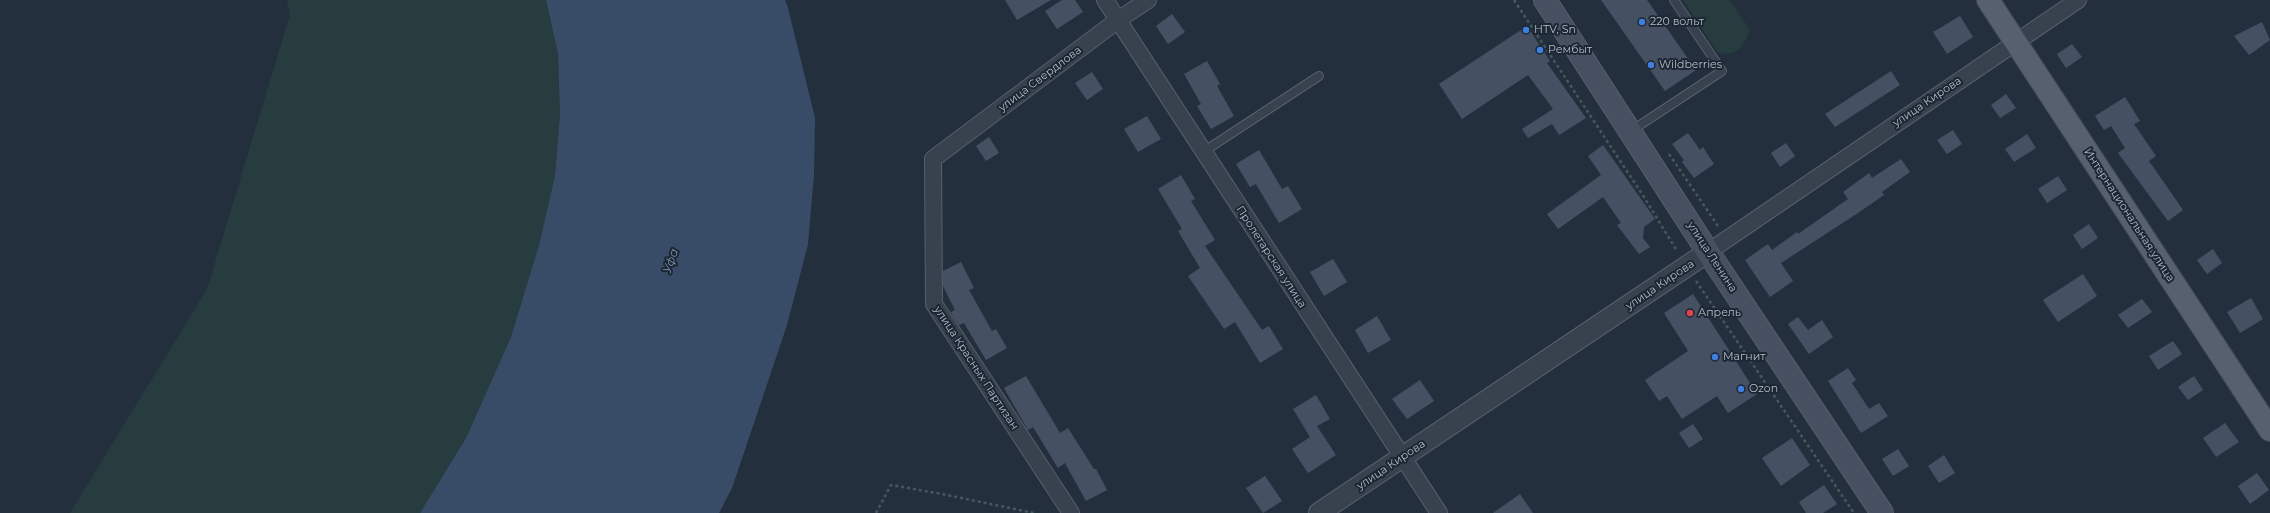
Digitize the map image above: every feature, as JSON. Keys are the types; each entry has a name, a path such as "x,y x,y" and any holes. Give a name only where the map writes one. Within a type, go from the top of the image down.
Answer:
{"main road":[{"name":"улица Ленина","path":"1545,0 1708,252 1882,513"},
{"name":"Интернациональная улица","path":"1988,0 2270,430"}],"street":[{"name":"Пролетарская улица","path":"1105,0 1439,513"},
{"name":"улица Свердлова","path":"933,159 1118,20 1148,0"},
{"name":"улица Кирова","path":"1319,513 1708,252 2078,0"},
{"name":"улица Красных Партизан","path":"933,159 934,304 1070,513"}],"lane":[{"path":"1631,132 1722,71 1674,0"},
{"path":"1203,152 1319,76"}],"path":[{"path":"876,513 891,485 1034,513"}],"green space":[{"path":"287,0 546,0 558,54 560,113 555,175 540,243 511,337 466,438 420,513 70,513 207,289 290,15"},
{"path":"1683,0 1729,0 1750,30 1742,46 1735,52 1725,54 1718,53"}],"water":[{"name":"Уфа","path":"546,0 785,0 788,8 815,118 814,175 808,244 787,325 732,488 719,513 420,513 466,438 511,337 540,242 555,175 560,114 558,54"}],"building":[{"path":"1005,0 1051,0 1017,20"},
{"path":"1062,0 1075,0 1083,12 1057,29 1045,11"},
{"path":"1601,0 1647,0 1696,70 1665,91"},
{"path":"1172,14 1185,32 1168,44 1156,26"},
{"path":"1960,16 1973,37 1947,54 1933,32"},
{"path":"2262,22 2270,40 2249,55 2234,36"},
{"path":"1527,26 1550,61 1547,63 1586,118 1559,135 1552,124 1528,138 1522,129 1553,109 1528,75 1462,119 1439,84"},
{"path":"2072,44 2082,57 2066,68 2057,54"},
{"path":"1207,61 1220,84 1217,86 1234,116 1211,129 1197,106 1201,104 1184,74"},
{"path":"1891,71 1900,85 1835,127 1825,114"},
{"path":"1092,72 1103,89 1087,100 1075,83"},
{"path":"2006,94 2016,108 2000,118 1991,105"},
{"path":"2125,97 2140,121 2134,124 2156,156 2149,161 2183,210 2168,221 2118,153 2125,148 2111,126 2104,130 2095,116"},
{"path":"1147,116 1161,139 1138,152 1124,129"},
{"path":"1953,130 1962,144 1947,154 1937,140"},
{"path":"1688,133 1700,150 1703,147 1714,164 1694,178 1682,162 1684,160 1672,144"},
{"path":"2027,134 2036,148 2014,162 2005,149"},
{"path":"989,137 999,153 986,161 976,146"},
{"path":"1786,143 1795,156 1780,167 1771,153"},
{"path":"1603,145 1655,219 1644,227 1643,238 1650,247 1639,254 1617,225 1621,223 1603,197 1558,229 1547,214 1601,175 1588,156"},
{"path":"1259,150 1282,189 1288,186 1302,209 1279,223 1256,184 1250,187 1236,164"},
{"path":"1901,159 1910,172 1882,192 1884,195 1781,263 1793,281 1770,297 1745,260 1768,244 1772,250 1797,232 1798,234 1848,199 1843,192 1869,173 1872,178"},
{"path":"1181,175 1195,199 1191,201 1215,240 1205,246 1262,330 1269,326 1283,349 1260,363 1235,322 1224,329 1188,276 1200,268 1178,231 1182,229 1158,189"},
{"path":"2058,176 2067,190 2047,203 2038,189"},
{"path":"2089,224 2098,238 2082,249 2073,235"},
{"path":"2213,249 2222,263 2207,274 2197,260"},
{"path":"1333,259 1347,282 1324,296 1310,272"},
{"path":"961,262 974,288 969,290 992,331 996,329 1007,348 986,360 964,323 959,325 953,316 951,312 955,310 943,286 943,271"},
{"path":"2083,274 2097,296 2058,322 2043,300"},
{"path":"1693,294 1757,394 1728,413 1717,396 1682,419 1667,396 1659,401 1645,380 1688,351 1664,313"},
{"path":"2251,298 2263,319 2240,333 2227,312"},
{"path":"2142,299 2152,312 2128,328 2118,315"},
{"path":"1377,316 1391,340 1368,353 1355,330"},
{"path":"1798,317 1808,330 1822,320 1833,337 1809,354 1788,324"},
{"path":"2173,341 2182,354 2158,370 2149,356"},
{"path":"1848,368 1856,380 1852,383 1869,409 1879,403 1888,416 1861,433 1828,381"},
{"path":"1026,376 1060,433 1068,428 1094,469 1096,469 1107,490 1086,501 1065,463 1058,468 1033,427 1028,430 1004,388"},
{"path":"2194,376 2203,390 2188,400 2178,387"},
{"path":"1420,380 1434,401 1407,419 1392,399"},
{"path":"1316,395 1330,419 1317,426 1336,455 1308,473 1292,449 1310,437 1293,409"},
{"path":"2225,423 2239,442 2216,457 2203,438"},
{"path":"1693,424 1703,439 1689,448 1679,433"},
{"path":"1792,438 1810,465 1781,486 1762,458"},
{"path":"1898,449 1909,466 1893,476 1882,459"},
{"path":"1944,455 1955,473 1939,483 1928,466"},
{"path":"2257,473 2269,490 2250,504 2238,486"},
{"path":"1265,476 1282,501 1263,513 1246,488"},
{"path":"1824,485 1837,504 1823,513 1806,513 1799,502"},
{"path":"1520,494 1533,513 1493,513"}],"place":[{"name":"220 вольт","path":"1642,22"},
{"name":"HTV, Sn","path":"1526,30"},
{"name":"Рембыт","path":"1540,50"},
{"name":"Wildberries","path":"1651,65"},
{"name":"Апрель","path":"1690,313"},
{"name":"Магнит","path":"1715,357"},
{"name":"Ozon","path":"1741,389"}]}
